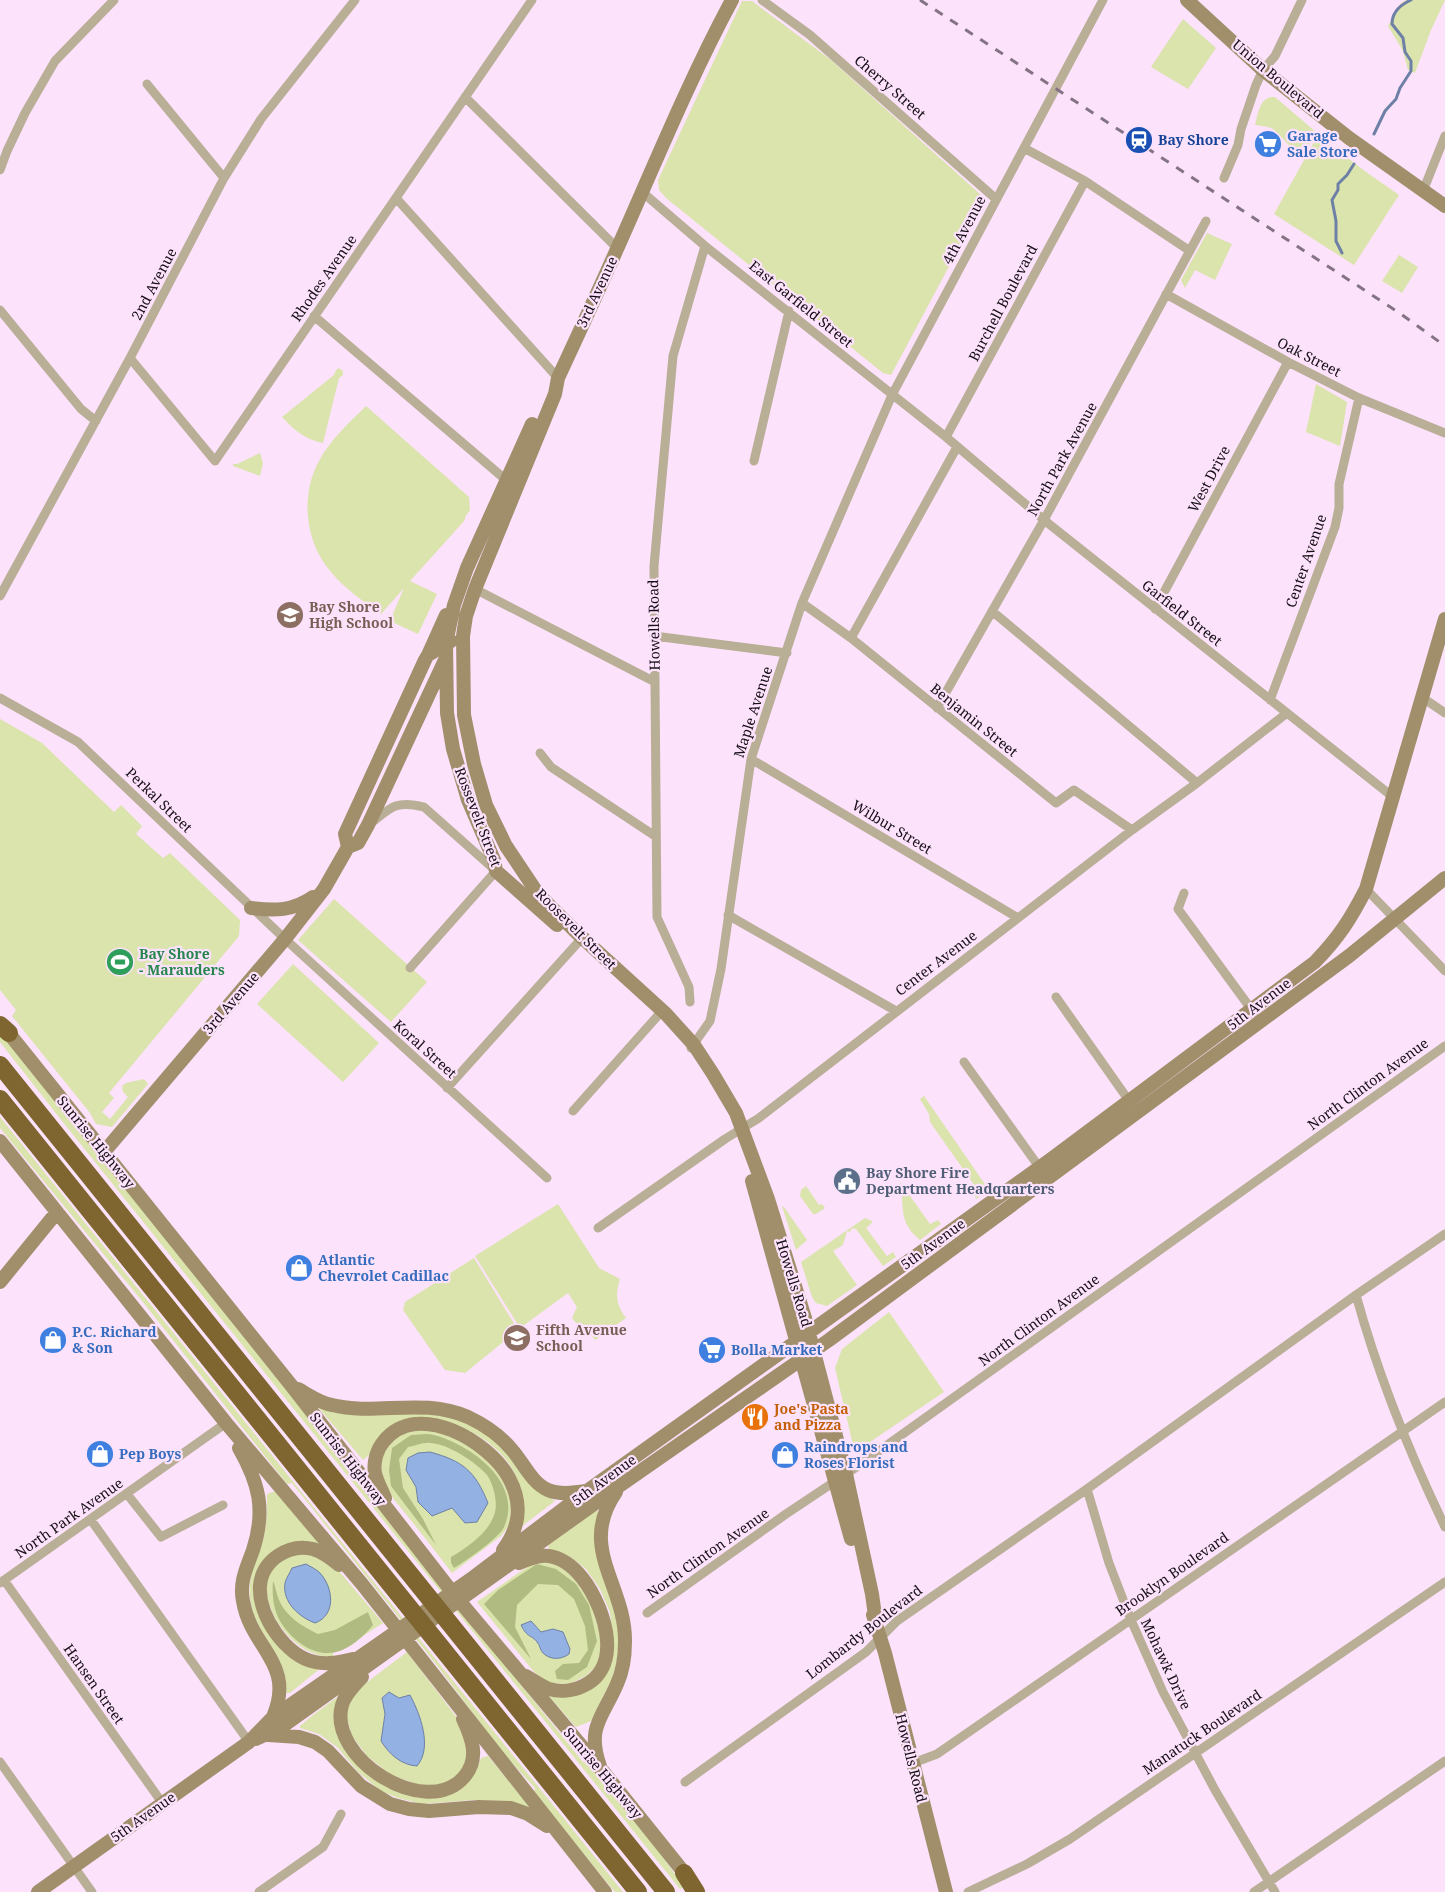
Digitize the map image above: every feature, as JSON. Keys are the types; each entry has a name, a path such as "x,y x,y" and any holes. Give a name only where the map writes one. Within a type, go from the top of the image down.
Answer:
{"highway":[{"name":"Sunrise Highway","path":"0,1065 666,1892"},
{"path":"0,1099 638,1892"},
{"path":"684,1873 698,1892"}],"main road":[{"name":"3rd Avenue","path":"475,589 555,394 558,378 618,248 641,191 715,32 732,0"},
{"name":"Union Boulevard","path":"1188,0 1263,70 1354,142 1445,206"},
{"name":"Rossevelt Street","path":"558,378 548,390 506,480 467,568 454,604 446,644 446,713 453,749 468,800 494,860 496,871 580,940"},
{"name":"Roosevelt Street","path":"475,589 466,616 463,642 464,715 474,764 486,805 506,846 538,894 580,940 659,1013 691,1047"},
{"name":"3rd Avenue","path":"348,847 345,834 448,611 454,604"},
{"name":"5th Avenue","path":"249,1742 280,1728 384,1648 497,1566 622,1484 807,1354 1043,1173 1256,1015 1315,962 1335,941 1352,917 1366,889 1445,618"},
{"path":"428,655 446,644 463,642"},
{"path":"445,659 463,642"},
{"name":"3rd Avenue","path":"104,1152 285,939 324,889 348,847 358,843 445,659"},
{"path":"395,725 411,731"},
{"name":"5th Avenue","path":"1256,1015 1310,984 1349,956 1445,878"},
{"path":"252,908 277,911 290,909 303,904 324,889"},
{"name":"Sunrise Highway","path":"3,1027 291,1385 461,1604 601,1769 684,1873"},
{"name":"Howells Road","path":"691,1047 727,1097 809,1332 807,1354 872,1594 876,1624 946,1892"},
{"path":"0,1141 226,1423 362,1584 605,1892"},
{"name":"5th Avenue","path":"497,1566 587,1491 809,1332 1043,1173"},
{"name":"Howells Road","path":"763,1200 797,1341 807,1354"},
{"path":"0,1282 57,1212"},
{"path":"291,1385 317,1400 333,1406 361,1408 422,1407 443,1409 461,1414 478,1422 500,1437 544,1488 560,1493 587,1491"},
{"path":"226,1423 251,1469 259,1496 260,1513 258,1528 243,1575 242,1594 244,1610 280,1679 280,1698 273,1717"},
{"path":"396,1521 375,1473 375,1460 382,1442 396,1430 412,1425 436,1426 454,1431 481,1446 496,1459 506,1472 516,1496 519,1514 516,1528 497,1566"},
{"path":"601,1769 594,1734 598,1720 618,1682 623,1663 625,1641 621,1608 602,1551 601,1525 607,1506 622,1484"},
{"path":"362,1584 322,1553 300,1548 286,1551 272,1560 265,1568 260,1586 261,1601 271,1624 287,1646 299,1656 313,1662 328,1664 362,1657"},
{"path":"497,1566 541,1556 554,1557 565,1562 589,1586 602,1612 606,1629 607,1646 602,1666 595,1677 582,1687 564,1690 550,1689 517,1670"},
{"path":"384,1648 352,1688 344,1701 341,1712 343,1730 354,1750 366,1764 383,1777 402,1786 428,1792 447,1789 463,1778 470,1767 474,1748 470,1734 452,1696"},
{"name":"5th Avenue","path":"38,1892 249,1742 273,1717 362,1657 384,1648"},
{"path":"265,1735 299,1737 315,1742 328,1751 360,1786 380,1799 395,1805 429,1811 479,1807 510,1808 528,1814 556,1832"}],"street":[{"name":"2nd Avenue","path":"0,596 3,582 96,421 224,178 261,118 355,0"},
{"name":"Rhodes Avenue","path":"130,358 215,461 532,0"},
{"name":"Cherry Street","path":"762,0 810,35 996,199"},
{"name":"4th Avenue","path":"855,476 892,395 1102,0"},
{"path":"1224,178 1238,145 1240,129 1263,70 1275,56 1302,0"},
{"path":"0,170 7,150 55,61 112,1"},
{"path":"147,84 224,178"},
{"path":"465,97 618,248"},
{"path":"1423,191 1445,136"},
{"path":"1024,148 1084,181 1190,251"},
{"name":"Burchell Boulevard","path":"946,437 1084,181"},
{"name":"East Garfield Street","path":"641,191 706,246 957,447"},
{"path":"396,198 558,378"},
{"name":"North Park Avenue","path":"937,708 1044,520 1206,221"},
{"name":"Howells Road","path":"690,1002 689,987 657,917 654,566 673,356 706,246"},
{"name":"Oak Street","path":"1166,294 1288,362 1359,398 1445,433"},
{"path":"0,310 80,409 96,421"},
{"path":"754,461 789,312"},
{"path":"314,316 506,480"},
{"name":"West Drive","path":"1155,609 1288,362"},
{"name":"Center Avenue","path":"1270,700 1335,527 1339,508 1339,484 1359,398"},
{"path":"851,638 957,447"},
{"name":"Garfield Street","path":"957,447 1044,520 1393,797"},
{"name":"Maple Avenue","path":"691,1047 710,1021 721,969 751,759 802,603 855,476"},
{"path":"475,589 655,682"},
{"name":"Benjamin Street","path":"802,603 851,638 1056,803 1074,790 1132,830"},
{"path":"992,611 1197,783"},
{"path":"654,636 786,653"},
{"name":"Perkal Street","path":"0,698 78,742 285,939"},
{"path":"1422,698 1445,714"},
{"name":"Center Avenue","path":"598,1228 759,1118 896,1011 1287,713"},
{"path":"540,753 551,767 655,836"},
{"name":"Wilbur Street","path":"751,759 1018,918"},
{"path":"368,825 393,806 409,804 424,807 496,871 410,968"},
{"path":"1366,889 1445,971"},
{"path":"1184,893 1178,909 1256,1015"},
{"path":"728,916 896,1011"},
{"name":"Koral Street","path":"285,939 547,1178"},
{"path":"447,1088 580,940"},
{"path":"1056,997 1133,1106"},
{"path":"573,1111 659,1013"},
{"name":"North Clinton Avenue","path":"647,1613 841,1477 1445,1046"},
{"path":"964,1062 1043,1173"},
{"name":"Lombardy Boulevard","path":"685,1782 866,1652 897,1621 1087,1489 1356,1295 1445,1234"},
{"path":"1356,1295 1379,1372 1418,1470 1445,1527"},
{"name":"Brooklyn Boulevard","path":"913,1763 937,1754 1445,1402"},
{"name":"North Park Avenue","path":"2,1582 226,1423"},
{"name":"Mohawk Drive","path":"1087,1489 1109,1563 1131,1620 1163,1692 1195,1754 1275,1892"},
{"path":"127,1494 161,1537 223,1505"},
{"path":"91,1520 249,1742"},
{"name":"Hansen Street","path":"2,1582 162,1804"},
{"name":"Manatuck Boulevard","path":"968,1892 1027,1864 1070,1839 1445,1582"},
{"path":"1254,1892 1445,1761"},
{"path":"0,1762 92,1892"},
{"path":"259,1892 324,1847 341,1814"}],"green space":[{"path":"1406,0 1445,0 1431,30 1415,73 1408,70 1403,51 1388,26 1400,4"},
{"path":"742,1 752,1 831,60 981,195 984,201 891,375 883,373 666,198 659,190 658,180"},
{"path":"1183,19 1216,48 1188,89 1151,67"},
{"path":"1271,97 1275,97 1316,132 1303,157 1288,147 1289,145 1273,129 1255,125 1261,104"},
{"path":"1318,135 1399,195 1354,265 1274,214"},
{"path":"1207,233 1232,244 1215,280 1195,270 1185,288 1181,280"},
{"path":"1399,255 1418,267 1402,293 1382,281"},
{"path":"339,368 343,371 343,375 339,378 323,443 317,442 301,434 282,417 334,375"},
{"path":"1316,384 1347,402 1340,446 1306,432"},
{"path":"366,406 469,497 470,510 465,520 410,581 437,594 418,634 390,621 404,588 381,614 336,578 322,560 315,547 311,533 308,503 313,474 329,446"},
{"path":"260,453 263,463 260,476 233,466 233,464 237,464"},
{"path":"0,719 42,743 114,812 121,805 142,826 136,834 163,858 170,853 240,920 239,936 109,1093 114,1098 102,1112 110,1119 128,1097 123,1092 122,1086 126,1083 144,1079 148,1084 112,1127 96,1124 90,1113 12,1016 16,1010 0,990"},
{"path":"334,899 427,982 391,1022 298,940"},
{"path":"293,964 379,1043 343,1082 257,1004"},
{"path":"0,1032 322,1431 319,1434 583,1762 588,1758 684,1887 680,1889 62,1121 0,1042"},
{"path":"924,1096 989,1190 976,1199 974,1193 977,1189 930,1122 929,1114 920,1099"},
{"path":"0,1117 623,1892 615,1892 534,1793 535,1788 502,1752 439,1668 292,1483 287,1484 142,1301 0,1128"},
{"path":"900,1182 930,1224 938,1220 941,1224 920,1240 905,1220"},
{"path":"806,1186 819,1205 822,1204 825,1208 816,1214 813,1214 800,1196 801,1190"},
{"path":"558,1204 599,1268 620,1279 617,1299 626,1318 595,1340 584,1325 576,1323 572,1318 577,1307 568,1293 520,1328 475,1256"},
{"path":"782,1206 807,1240 796,1250"},
{"path":"865,1218 872,1221 866,1228 887,1256 893,1252 896,1257 883,1266 856,1229 852,1228 850,1232 847,1231 843,1245 833,1251 857,1285 827,1306 816,1303 812,1297 801,1262"},
{"path":"474,1258 518,1330 465,1373 445,1370 403,1310 405,1302"},
{"path":"889,1312 944,1392 861,1448 853,1445 835,1368 842,1349"},
{"path":"317,1406 440,1415 463,1420 480,1429 500,1445 539,1491 555,1501 521,1527 520,1501 516,1477 504,1457 485,1440 475,1434 464,1428 442,1421 415,1418 363,1460"},
{"path":"428,1429 451,1435 493,1459 517,1504 511,1523 501,1536 452,1573 393,1498 382,1475 381,1463 387,1445 404,1434"},
{"path":"411,1435 434,1435 463,1447 490,1468 500,1481 507,1495 508,1511 501,1532 482,1549 454,1568 451,1563 451,1557 478,1538 492,1519 496,1503 493,1488 489,1478 482,1470 469,1459 453,1450 431,1443 408,1447 399,1459 403,1488 423,1519 436,1545 391,1486 389,1470 392,1448"},
{"path":"275,1491 326,1548 308,1543 259,1571 272,1633 322,1667 290,1693 286,1693 286,1681 278,1658 254,1615 250,1595 251,1579 265,1529 267,1494"},
{"path":"597,1508 619,1627 619,1654 612,1679 591,1721 576,1727 544,1691 587,1690 613,1639 610,1612 600,1589 586,1569 569,1556 549,1550 548,1545"},
{"path":"300,1552 320,1556 333,1564 383,1623 343,1649 333,1653 333,1656 317,1654 301,1647 287,1634 275,1618 268,1601 267,1583 272,1568 287,1555"},
{"path":"540,1560 558,1563 587,1588 602,1641 598,1664 586,1676 569,1684 549,1683 534,1672 477,1602 530,1565 539,1564"},
{"path":"537,1564 556,1569 576,1584 589,1605 597,1641 587,1667 568,1680 557,1679 555,1671 563,1664 579,1663 588,1650 585,1626 574,1599 558,1585 538,1584 517,1605 515,1627 531,1659 484,1604 498,1590"},
{"path":"273,1581 278,1598 290,1616 318,1634 335,1630 368,1612 373,1625 356,1642 336,1652 327,1653 310,1649 295,1639 279,1619 273,1600"},
{"path":"407,1652 464,1727 470,1740 463,1771 451,1782 434,1786 416,1784 391,1775 367,1756 352,1736 346,1715 348,1700 358,1689"},
{"path":"340,1695 339,1723 375,1777 450,1794 470,1780 481,1758 488,1756 530,1807 499,1801 473,1800 422,1804 398,1798 381,1791 358,1772 337,1747 319,1734 300,1728 313,1715"}],"water":[{"path":"430,1452 451,1459 473,1475 488,1503 477,1522 465,1523 452,1508 432,1516 418,1502 416,1487 406,1470 408,1458 418,1453"},
{"path":"306,1564 320,1573 330,1593 330,1607 327,1614 315,1623 303,1617 293,1608 286,1596 285,1590 286,1581 292,1568"},
{"path":"531,1621 541,1632 553,1629 563,1632 570,1649 569,1654 556,1658 549,1657 543,1653 538,1643 521,1625"},
{"path":"389,1692 399,1698 410,1695 418,1711 423,1730 424,1750 417,1766 406,1764 396,1758 381,1741 385,1714 382,1698"}],"waterway":[{"path":"1374,134 1385,111 1396,99 1400,88 1411,71 1411,61 1405,52 1403,38 1392,24 1393,16 1397,10 1411,0"},
{"path":"1342,253 1336,241 1336,221 1332,200 1338,190 1338,184 1354,164"}],"railway":[{"path":"920,0 1401,314 1445,346"}],"place":[{"name":"Bay Shore","path":"1139,140"},
{"name":"Garage Sale Store","path":"1268,144"},
{"name":"Bay Shore High School","path":"290,615"},
{"name":"Bay Shore - Marauders","path":"120,962"},
{"name":"Bay Shore Fire Department Headquarters","path":"847,1181"},
{"name":"Atlantic Chevrolet Cadillac","path":"299,1268"},
{"name":"Fifth Avenue School","path":"517,1338"},
{"name":"P.C. Richard & Son","path":"53,1340"},
{"name":"Bolla Market","path":"712,1350"},
{"name":"Joe's Pasta and Pizza","path":"755,1417"},
{"name":"Pep Boys","path":"100,1454"},
{"name":"Raindrops and Roses Florist","path":"785,1455"}]}
